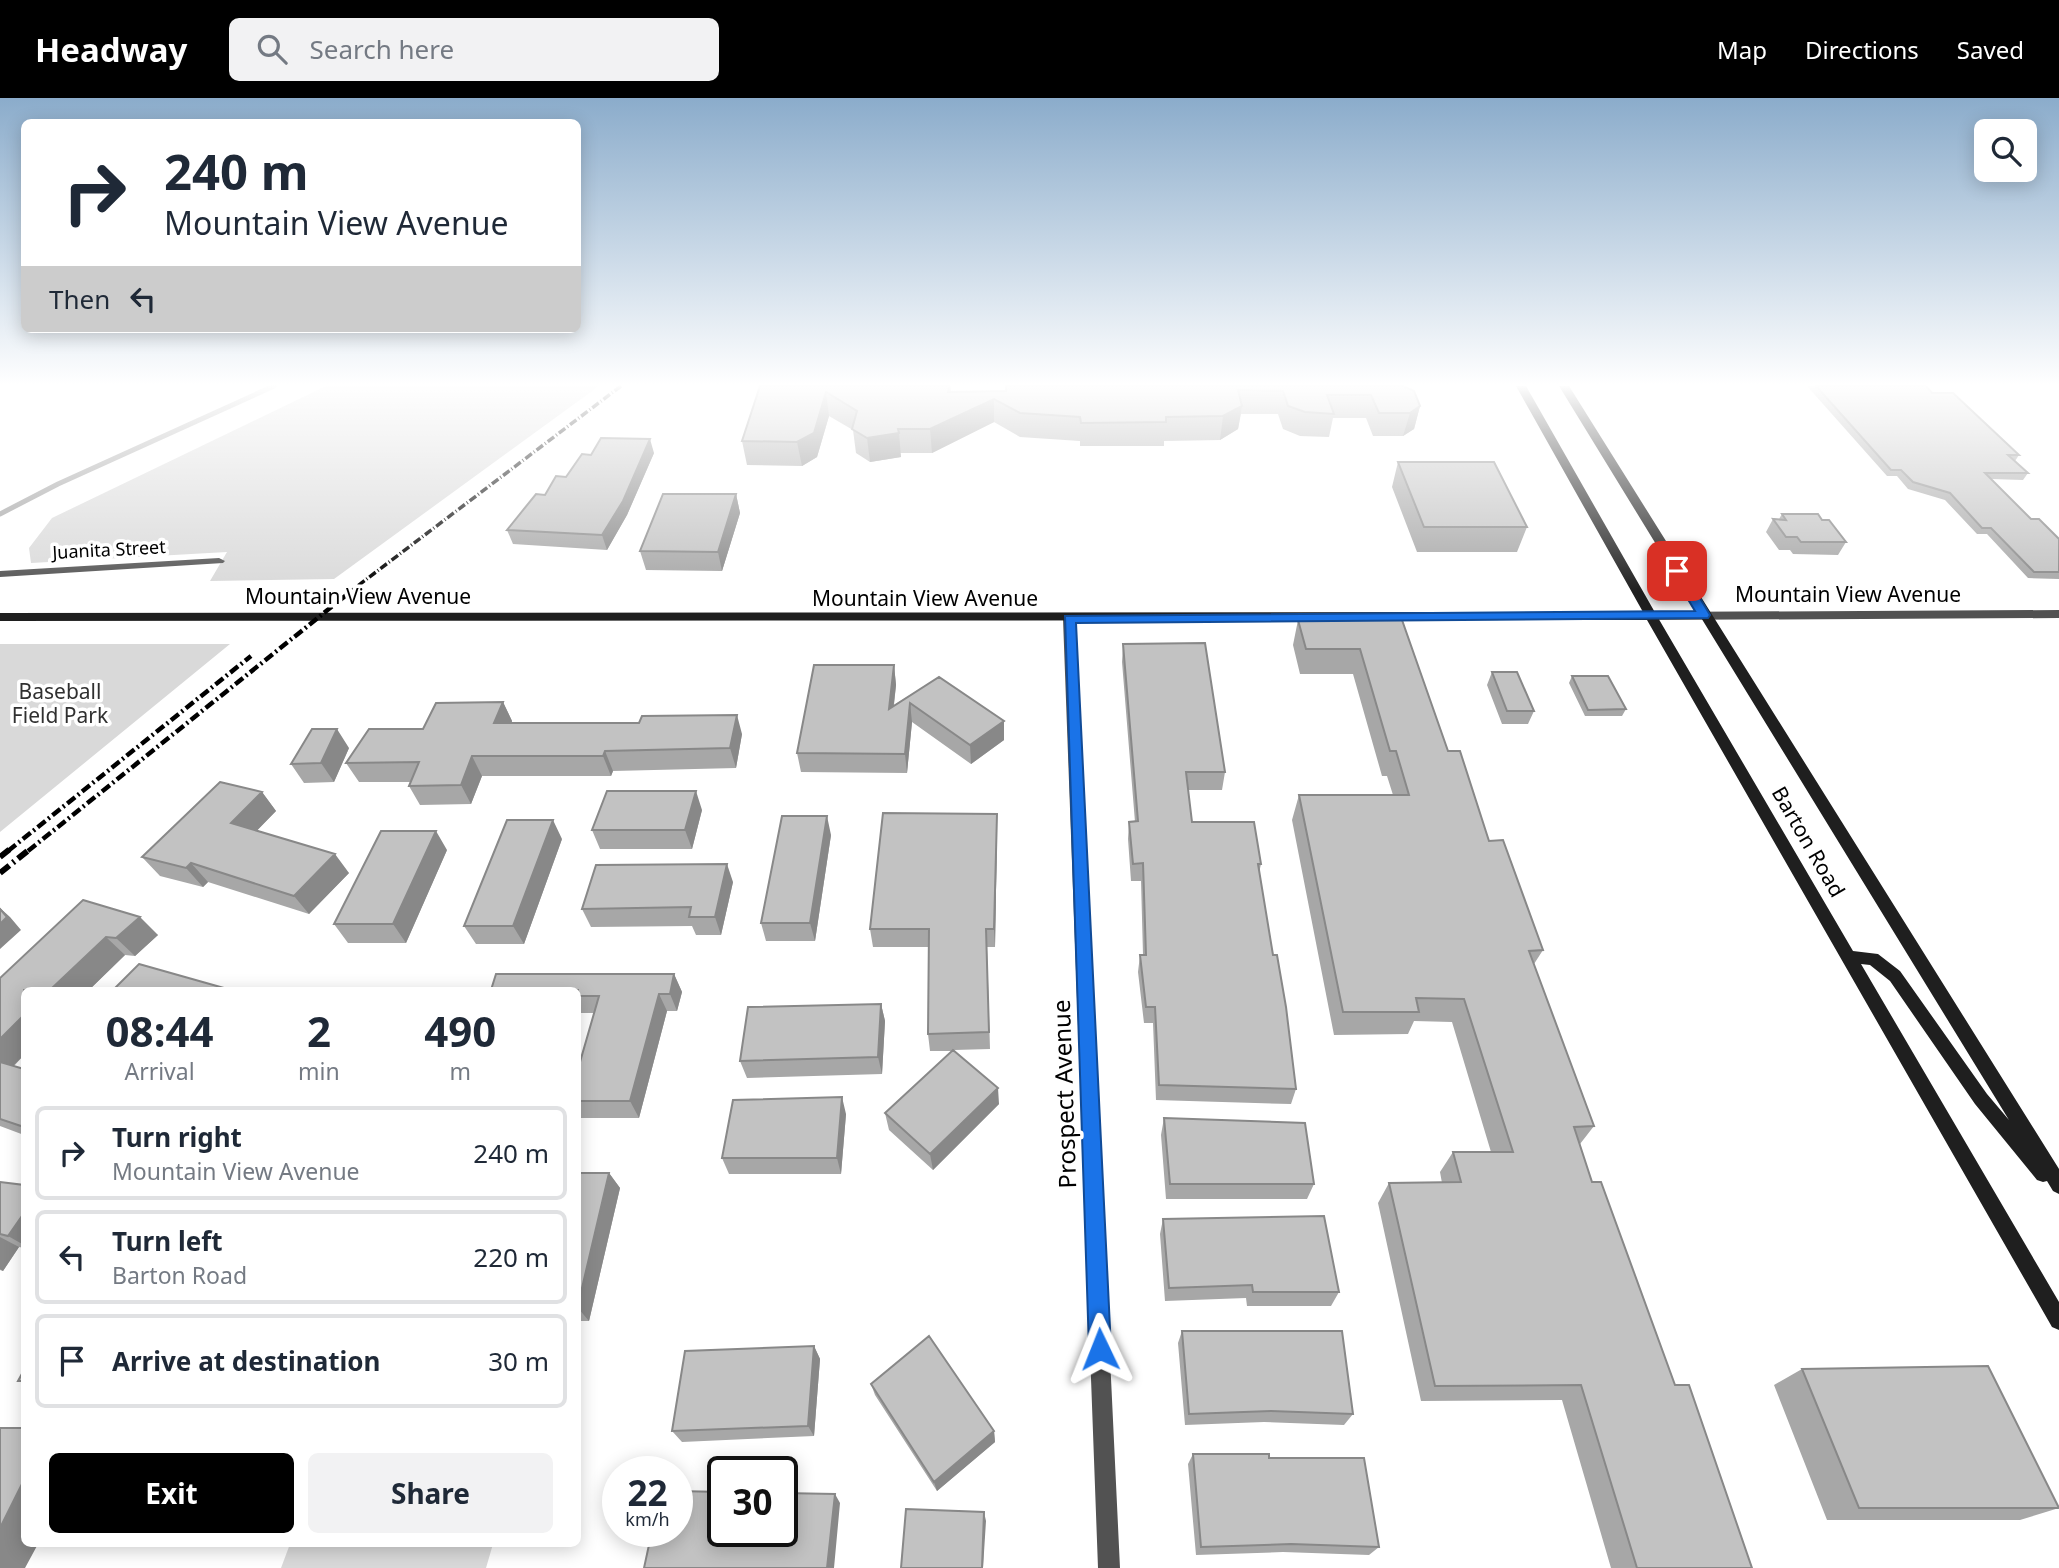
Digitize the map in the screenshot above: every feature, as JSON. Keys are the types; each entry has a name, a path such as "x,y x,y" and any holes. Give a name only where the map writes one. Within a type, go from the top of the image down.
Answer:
{"main road":[{"name":"Barton Road","path":"1560,455 2059,1320"},
{"name":"Barton Road","path":"1606,455 2059,1185"},
{"name":"Mountain View Avenue","path":"0,617 1069,619 1651,616"},
{"path":"1849,957 1873,959 1895,976 1981,1099 2059,1193"}],"street":[{"name":"Juanita Street","path":"0,574 219,561"},
{"name":"Mountain View Avenue","path":"1651,616 2059,614"},
{"name":"Prospect Avenue","path":"1069,619 1109,1568"}],"green space":[{"path":"184,455 505,455 334,579 210,581 227,552 31,563 29,548 52,518"},
{"name":"Baseball Field Park","path":"0,644 230,644 0,832"},
{"path":"289,1547 492,1547 486,1568 281,1568"}],"building":[{"path":"582,455 643,455 623,501 602,535 507,530 536,494 545,495 556,476 566,477"},
{"path":"1877,455 2019,455 2008,455 2028,473 1985,473 2031,519 2039,519 2059,539 2059,572 2034,572 1991,528 1982,528 1950,493 1913,482 1901,470 1891,470"},
{"path":"1398,462 1494,462 1527,527 1424,527"},
{"path":"663,494 736,494 718,552 640,551"},
{"path":"1782,514 1818,514 1822,520 1829,520 1846,542 1801,542 1797,537 1786,537 1773,519 1786,520"},
{"path":"1298,620 1402,620 1448,751 1460,751 1489,841 1503,840 1543,950 1529,951 1594,1126 1574,1127 1592,1182 1601,1182 1675,1385 1689,1385 1752,1568 1637,1568 1581,1385 1435,1386 1389,1183 1461,1182 1453,1152 1513,1152 1464,999 1416,998 1419,1012 1343,1012 1299,795 1409,795 1396,751 1390,751 1360,649 1306,649"},
{"path":"1205,643 1225,772 1186,772 1192,822 1254,822 1273,955 1277,955 1286,1007 1296,1089 1159,1085 1155,1007 1146,1007 1140,955 1146,955 1143,863 1133,864 1129,822 1138,821 1123,644"},
{"path":"814,665 894,665 889,709 939,677 1004,721 970,745 910,703 905,754 797,753"},
{"path":"1492,672 1517,672 1534,711 1507,711"},
{"path":"1572,676 1608,676 1626,709 1588,710"},
{"path":"503,702 494,723 639,723 642,716 737,715 730,748 605,751 603,756 472,756 461,785 409,786 419,762 346,763 369,729 423,729 436,703"},
{"path":"312,729 337,729 321,763 291,764"},
{"path":"220,782 262,792 231,823 335,854 294,896 191,863 186,868 142,857"},
{"path":"607,791 696,791 685,830 592,830"},
{"path":"883,813 997,814 994,929 986,929 989,1032 928,1034 929,929 870,929"},
{"path":"782,816 827,816 810,923 761,923"},
{"path":"507,820 553,820 513,926 464,926"},
{"path":"381,831 436,831 393,924 334,924"},
{"path":"727,864 715,917 689,917 691,907 582,909 596,865"},
{"path":"83,900 140,917 116,938 106,937 53,987 21,987 21,1018 0,1039 0,978"},
{"path":"0,909 7,917 0,924"},
{"path":"139,964 220,987 116,987"},
{"path":"496,974 674,974 670,994 659,994 630,1101 581,1101 581,1059 599,996 581,996 581,987 492,987"},
{"path":"881,1004 878,1057 740,1061 748,1007"},
{"path":"953,1050 998,1088 930,1154 885,1113"},
{"path":"0,1062 21,1068 21,1126 0,1119"},
{"path":"842,1097 837,1158 722,1158 733,1100"},
{"path":"1164,1118 1305,1123 1314,1184 1170,1184"},
{"path":"581,1173 609,1173 581,1292"},
{"path":"0,1182 21,1185 21,1217 8,1236 0,1234"},
{"path":"1324,1216 1339,1292 1253,1292 1252,1285 1169,1288 1163,1219"},
{"path":"1182,1331 1342,1331 1353,1414 1271,1411 1189,1414"},
{"path":"929,1336 994,1431 934,1482 871,1384"},
{"path":"814,1346 808,1426 672,1431 685,1351"},
{"path":"1988,1366 2059,1508 1859,1508 1802,1369"},
{"path":"0,1428 21,1428 21,1486 0,1528"},
{"path":"1193,1454 1269,1454 1269,1458 1364,1458 1379,1547 1291,1544 1201,1547"},
{"path":"693,1491 707,1492 707,1547 798,1547 798,1493 835,1494 827,1568 644,1568 649,1547 693,1547"},
{"path":"906,1509 984,1512 982,1568 901,1568"}],"waterway":[{"path":"0,514 123,455"}],"railway":[{"path":"347,594 531,455"},
{"path":"28,851 350,592"},
{"path":"8,851 251,656"},
{"path":"0,857 10,849"},
{"path":"0,873 30,849"}],"route":[{"path":"1100,1349 1069,619 1704,615 1677,571"}]}
